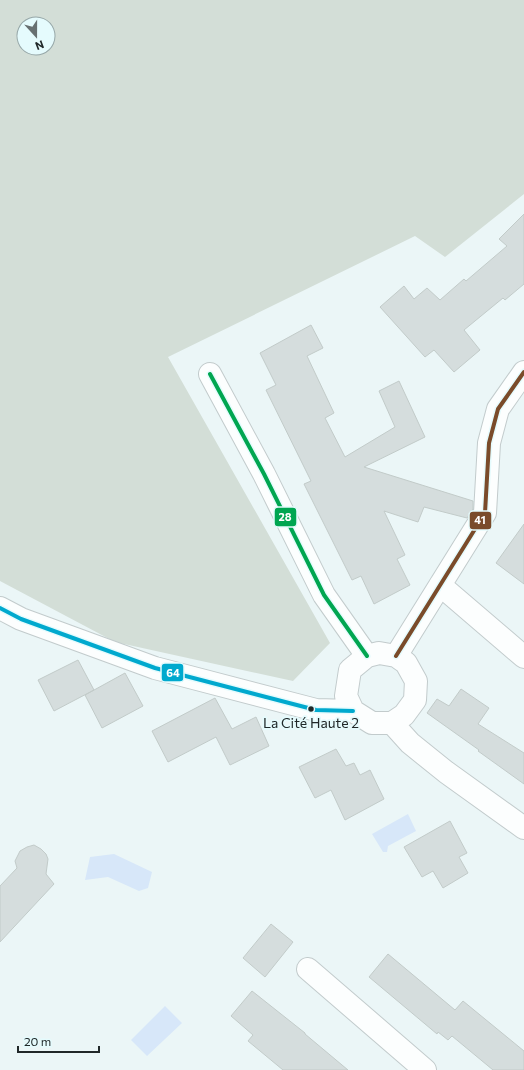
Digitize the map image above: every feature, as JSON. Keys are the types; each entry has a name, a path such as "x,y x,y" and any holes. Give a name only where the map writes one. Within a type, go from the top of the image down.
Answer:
{"street":[{"path":"396,656 485,514 490,444 498,408 524,372"},
{"path":"210,374 264,474 324,595 367,656"},
{"path":"440,585 524,657"},
{"path":"0,608 21,619 155,668 316,710 353,711 372,723 392,723 404,715 415,700 416,682 406,663 396,656 379,653 367,656 350,670 346,696 353,711"},
{"path":"392,723 410,743 446,772 524,828"},
{"path":"308,969 425,1070"}],"shaded area":[{"path":"0,0 524,0 524,194 445,257 415,236 168,357 330,643 293,681 115,642 0,581"}],"water":[{"path":"408,814 416,831 388,846 387,852 383,852 372,834"},
{"path":"114,854 152,872 148,888 139,891 108,877 85,880 90,857"},
{"path":"165,1006 182,1023 147,1056 131,1040"}],"building":[{"path":"524,214 524,284 505,300 503,298 464,330 480,350 454,372 434,350 425,357 380,307 404,286 414,299 427,288 440,300 464,279 466,281 507,246 499,239"},
{"path":"311,325 323,348 307,356 334,413 325,418 345,457 395,427 379,391 399,381 425,437 364,467 473,501 473,509 467,518 424,507 418,522 384,511 405,555 397,559 410,585 374,604 361,576 352,580 304,484 311,481 266,390 276,385 260,353"},
{"path":"524,524 524,584 496,563"},
{"path":"78,660 94,690 54,711 38,680"},
{"path":"125,673 143,706 102,728 85,695"},
{"path":"461,689 489,708 478,724 524,753 524,784 427,713 437,699 449,706"},
{"path":"215,698 232,729 256,717 269,746 230,765 216,737 168,762 152,731"},
{"path":"336,749 346,766 354,763 360,775 370,770 384,799 345,820 331,790 315,798 299,767"},
{"path":"450,821 467,853 459,857 468,873 443,888 433,871 422,877 404,847"},
{"path":"34,845 46,854 48,859 46,874 54,884 0,942 0,886 17,868 15,861 20,851"},
{"path":"271,924 293,942 265,977 243,958"},
{"path":"388,954 455,1010 463,1001 524,1051 524,1070 493,1070 452,1036 448,1040 438,1032 437,1034 369,977"},
{"path":"252,991 305,1033 348,1070 283,1070 248,1041 253,1035 231,1016"}],"transit line":[{"name":"41","path":"396,656 485,513 489,443 498,409 524,372"},
{"name":"28","path":"210,374 264,474 324,595 367,656"},
{"name":"64","path":"0,608 21,619 155,668 316,710 353,711"}],"place":[{"name":"La Cité Haute 2","path":"311,709"}]}
